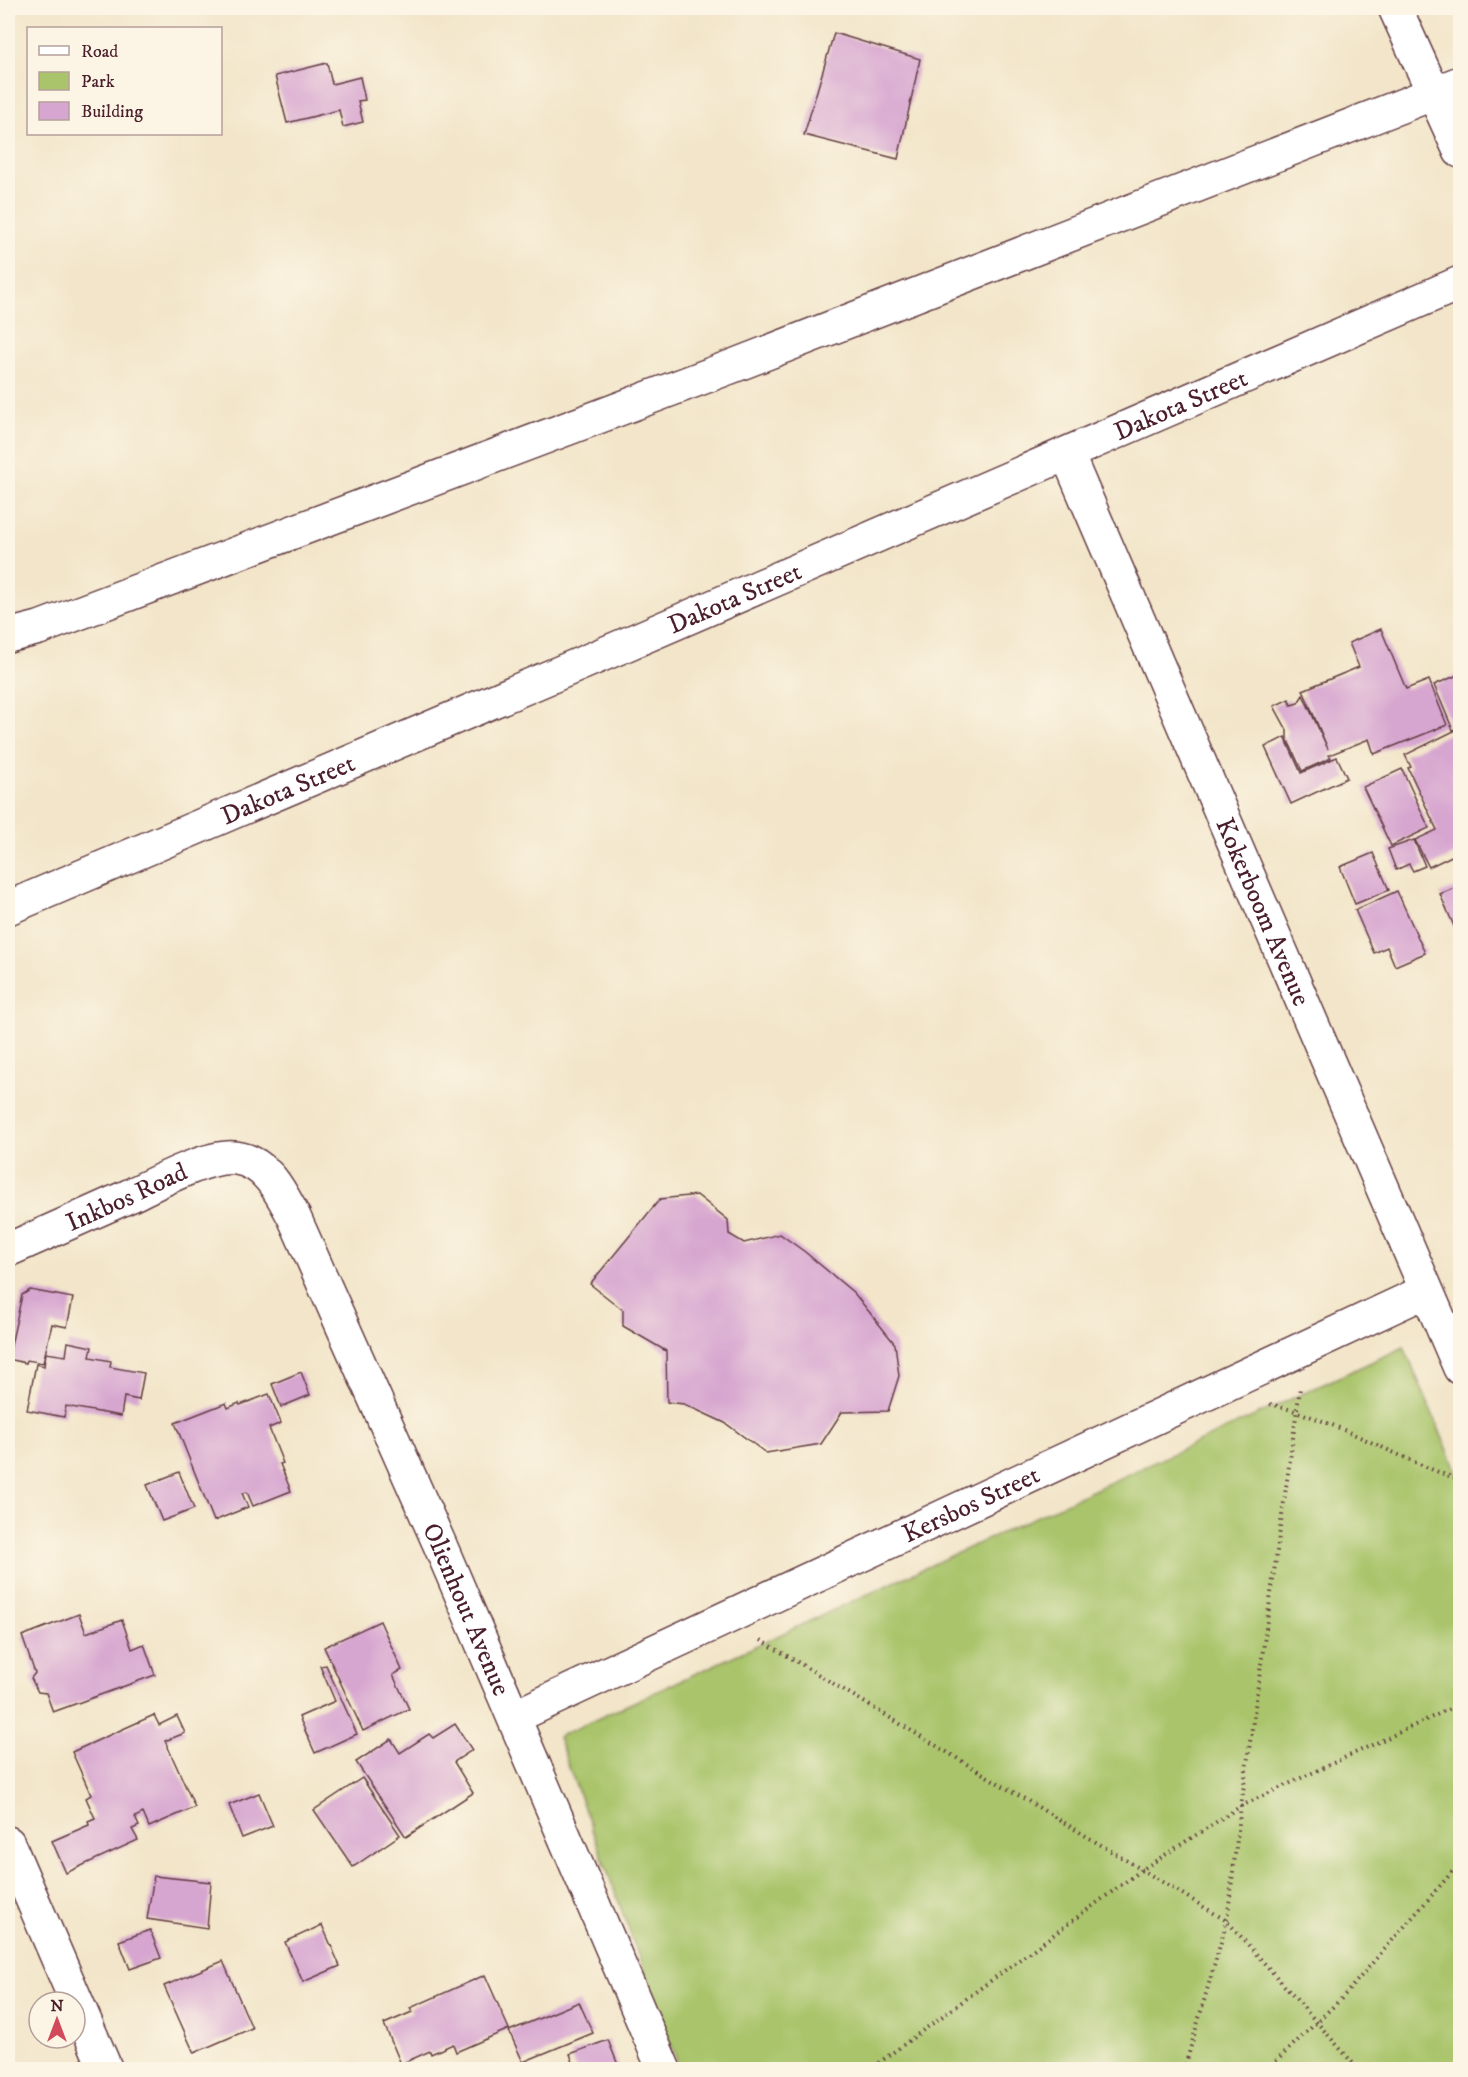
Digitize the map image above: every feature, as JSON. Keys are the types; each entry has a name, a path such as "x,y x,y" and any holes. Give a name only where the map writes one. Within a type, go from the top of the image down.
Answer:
{"street":[{"path":"1395,8 1448,89 1461,151"},
{"path":"8,636 39,628 722,370 1448,89"},
{"name":"Dakota Street","path":"8,908 620,647 1461,283"},
{"name":"Kokerboom Avenue","path":"1067,454 1461,1368"},
{"name":"Inkbos Road","path":"8,1250 188,1169 235,1157 249,1162"},
{"name":"Olienhout Avenue","path":"249,1162 262,1170 275,1183 294,1217 514,1717 664,2070"},
{"name":"Kersbos Street","path":"514,1717 1426,1291"},
{"path":"8,1843 106,2070"}],"path":[{"path":"1265,1403 1296,1411 1430,1470 1461,1480"},
{"path":"1184,2070 1227,1921 1240,1806 1294,1427"},
{"path":"786,1656 1227,1921 1359,2070"},
{"path":"868,2070 1143,1869 1240,1806 1461,1704"},
{"path":"1267,2070 1341,1999 1461,1863"}],"green space":[{"path":"1404,1347 1460,1479 1460,2069 680,2069 558,1737"}],"building":[{"path":"834,33 920,59 898,159 804,135"},
{"path":"327,63 332,84 360,77 365,100 358,101 363,122 343,127 339,110 287,123 275,76"},
{"path":"1381,629 1406,689 1429,680 1447,725 1374,754 1369,739 1329,755 1331,758 1302,771 1287,738 1287,730 1274,706 1289,699 1291,705 1298,703 1303,695 1328,749 1303,690 1359,667 1349,643"},
{"path":"1460,674 1460,727 1453,730 1434,685"},
{"path":"1460,728 1460,852 1429,867 1415,840 1437,830 1408,768 1411,767 1405,755"},
{"path":"1285,737 1301,773 1337,757 1347,778 1291,804 1265,747"},
{"path":"1402,769 1429,828 1391,846 1363,787"},
{"path":"1414,840 1425,866 1413,871 1409,864 1396,870 1388,849"},
{"path":"1373,853 1389,890 1355,904 1340,867"},
{"path":"1460,886 1460,940 1440,894"},
{"path":"1397,891 1425,953 1395,966 1387,947 1374,953 1355,910"},
{"path":"697,1195 728,1220 729,1234 744,1243 780,1234 854,1293 895,1344 899,1376 888,1411 842,1412 821,1444 766,1453 725,1423 684,1404 667,1402 666,1351 623,1326 623,1310 590,1284 660,1199"},
{"path":"30,1290 73,1298 67,1327 52,1324 43,1363 27,1360 26,1363 8,1359 22,1295"},
{"path":"68,1342 92,1347 90,1357 111,1361 110,1367 144,1373 139,1400 124,1397 121,1416 66,1406 64,1417 27,1410 36,1364 44,1366 46,1353 66,1356"},
{"path":"301,1372 310,1395 281,1407 272,1384"},
{"path":"269,1394 281,1423 269,1428 291,1491 253,1506 247,1492 242,1493 248,1507 214,1521 175,1423 226,1403 228,1408"},
{"path":"179,1472 194,1509 162,1521 147,1485"},
{"path":"79,1614 86,1633 122,1620 132,1649 144,1644 155,1675 53,1712 46,1693 38,1692 31,1678 35,1673 22,1636"},
{"path":"380,1621 402,1670 393,1675 409,1709 363,1731 324,1647"},
{"path":"326,1665 357,1734 315,1753 299,1717 335,1701 320,1666"},
{"path":"154,1715 159,1725 177,1716 185,1733 165,1741 195,1807 149,1827 143,1813 135,1817 139,1826 132,1829 138,1840 66,1873 52,1841 89,1825 88,1821 95,1818 86,1798 91,1795 72,1752"},
{"path":"455,1724 472,1750 454,1762 473,1793 406,1837 356,1762 391,1739 400,1753 429,1734 433,1738"},
{"path":"362,1778 400,1835 353,1867 314,1810"},
{"path":"259,1793 273,1826 242,1838 229,1805"},
{"path":"154,1876 211,1882 207,1928 147,1919"},
{"path":"322,1925 340,1966 303,1982 285,1942"},
{"path":"150,1930 161,1958 130,1969 119,1941"},
{"path":"223,1961 252,2028 194,2053 164,1986"},
{"path":"485,1975 509,2029 456,2052 453,2044 401,2064 384,2024 412,2012 410,2008"},
{"path":"579,2002 593,2033 523,2062 509,2031"},
{"path":"608,2040 620,2070 576,2070 570,2054"}]}
